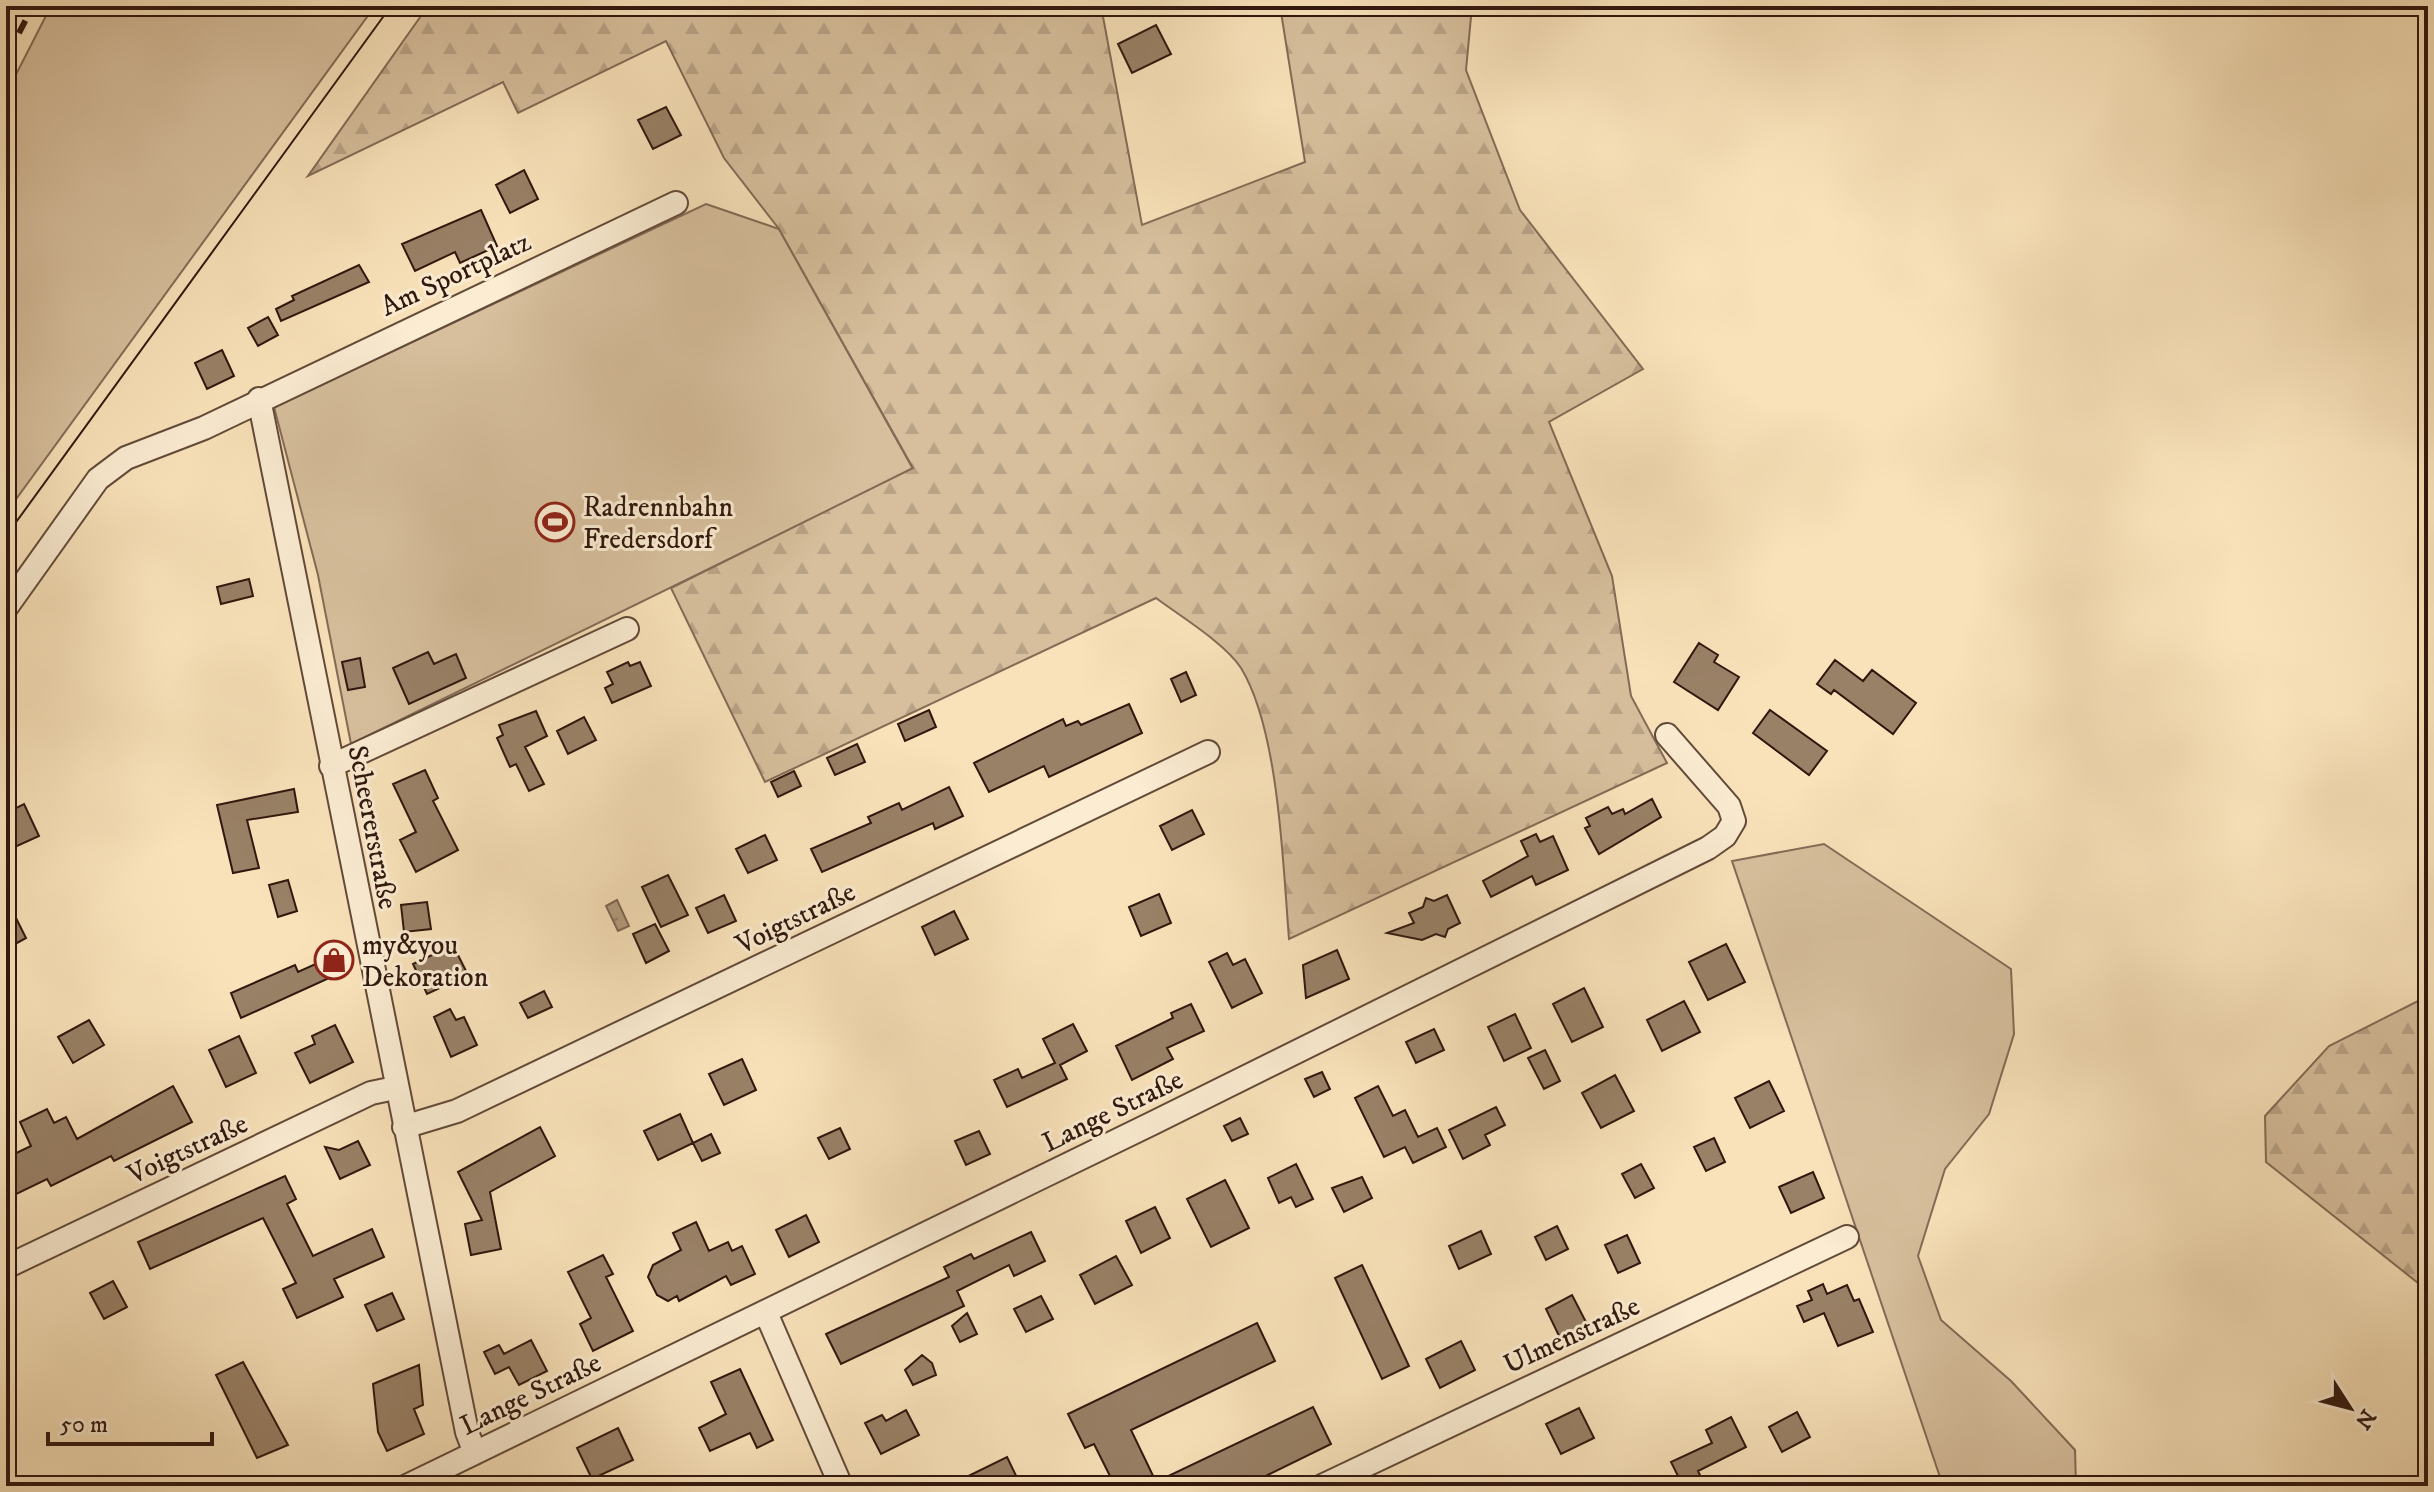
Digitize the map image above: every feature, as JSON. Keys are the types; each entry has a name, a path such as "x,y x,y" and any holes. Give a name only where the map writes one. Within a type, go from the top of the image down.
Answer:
{"street":[{"name":"Am Sportplatz","path":"6,608 98,479 126,458 204,428 259,399 676,203"},
{"name":"Scheererstraße","path":"259,399 395,1088 467,1432 475,1453"},
{"path":"331,766 627,629"},
{"name":"Lange Straße","path":"407,1486 766,1313 1708,848 1725,836 1734,821 1729,806 1667,735"},
{"name":"Voigtstraße","path":"404,1127 457,1111 1208,752"},
{"name":"Voigtstraße","path":"6,1267 371,1093 395,1088"},
{"name":"Ulmenstraße","path":"1322,1486 1847,1237"},
{"path":"766,1313 841,1486"}],"green space":[{"path":"51,6 375,6 6,513 6,94"},
{"path":"428,6 1101,6 1142,225 1305,162 1280,6 1472,6 1466,70 1520,210 1643,369 1549,422 1612,576 1631,696 1667,763 1289,939 1277,799 1264,726 1254,694 1241,668 1225,649 1156,598 765,782 671,588 913,468 779,229 724,158 666,41 518,113 503,82 308,176"},
{"name":"Radrennbahn Fredersdorf","path":"706,204 779,229 913,469 351,744 318,575 274,407"},
{"path":"1824,844 2011,969 2014,1034 1989,1114 1945,1169 1918,1256 1941,1320 2011,1381 2075,1450 2076,1486 1943,1486 1732,861"},
{"path":"2428,996 2428,1291 2266,1162 2265,1116 2329,1046"}],"water":[{"path":"617,900 629,926 618,931 606,906"}],"building":[{"path":"1156,25 1171,54 1132,73 1118,44"},
{"path":"666,107 681,135 653,149 638,120"},
{"path":"524,170 538,199 510,213 496,185"},
{"path":"481,210 497,246 460,263 455,252 415,271 402,244"},
{"path":"359,265 369,282 281,321 276,309 294,300 292,296"},
{"path":"268,317 278,335 258,346 248,328"},
{"path":"222,350 234,376 207,389 195,363"},
{"path":"249,579 253,596 221,604 217,587"},
{"path":"1699,643 1718,655 1714,662 1739,677 1718,710 1674,682"},
{"path":"428,652 434,664 456,654 466,678 409,704 393,668"},
{"path":"360,658 365,687 348,690 342,662"},
{"path":"1835,660 1863,681 1872,670 1916,703 1893,734 1834,690 1831,694 1817,684"},
{"path":"628,662 630,666 640,662 651,686 612,703 605,688 613,684 607,672"},
{"path":"1186,672 1196,695 1181,702 1171,679"},
{"path":"1129,704 1142,733 1049,777 1044,766 989,792 974,763 1063,719 1066,726 1078,721 1081,725"},
{"path":"929,710 936,727 905,741 898,724"},
{"path":"1770,710 1827,751 1809,775 1753,733"},
{"path":"536,711 547,736 525,747 544,784 529,791 516,764 510,767 497,738 503,735 499,725"},
{"path":"584,717 596,740 568,754 557,731"},
{"path":"857,744 865,762 835,775 827,758"},
{"path":"425,770 438,798 433,801 458,850 416,872 400,840 416,832 393,784"},
{"path":"794,771 801,786 778,797 771,782"},
{"path":"949,787 963,816 935,829 933,823 822,872 811,849 871,823 868,817 899,803 902,810"},
{"path":"294,789 298,812 247,820 259,868 233,873 217,805"},
{"path":"1652,799 1661,817 1599,854 1585,828 1590,826 1586,818 1608,807 1612,814 1623,809 1625,814"},
{"path":"24,804 39,836 6,851 6,813"},
{"path":"1192,810 1204,834 1172,850 1160,826"},
{"path":"1536,834 1540,842 1553,836 1568,870 1536,885 1532,876 1491,897 1483,881 1528,856 1521,841"},
{"path":"765,835 777,860 748,873 736,849"},
{"path":"668,875 688,915 661,927 642,887"},
{"path":"288,880 297,911 278,917 269,885"},
{"path":"1159,894 1171,923 1141,936 1129,907"},
{"path":"724,895 736,921 708,933 696,908"},
{"path":"1447,895 1460,923 1448,929 1445,937 1436,934 1422,940 1387,933 1414,923 1409,913 1423,907 1426,898 1434,901"},
{"path":"6,898 26,938 6,949"},
{"path":"427,902 431,929 404,932 401,905"},
{"path":"954,911 968,939 935,955 922,927"},
{"path":"655,924 669,951 646,963 633,934"},
{"path":"1726,944 1745,982 1708,1000 1689,962"},
{"path":"453,945 468,975 427,994 413,964"},
{"path":"1337,950 1349,979 1306,998 1303,965"},
{"path":"1227,953 1233,965 1245,959 1262,993 1232,1008 1209,962"},
{"path":"320,962 327,979 241,1018 231,993 295,965 298,972"},
{"path":"1584,988 1603,1027 1572,1042 1553,1004"},
{"path":"544,991 552,1007 528,1018 520,1003"},
{"path":"1684,1001 1700,1032 1662,1051 1647,1020"},
{"path":"1191,1004 1204,1031 1167,1048 1173,1059 1132,1080 1116,1046 1173,1018 1171,1013"},
{"path":"450,1009 456,1020 464,1017 477,1045 451,1057 434,1017"},
{"path":"1515,1014 1531,1048 1504,1061 1488,1027"},
{"path":"89,1020 104,1045 73,1063 58,1037"},
{"path":"1073,1024 1087,1051 1060,1065 1067,1079 1007,1107 994,1080 1018,1069 1022,1078 1055,1063 1043,1039"},
{"path":"335,1025 353,1062 310,1083 295,1053 315,1044 312,1036"},
{"path":"1434,1029 1444,1050 1416,1063 1406,1042"},
{"path":"239,1036 256,1073 226,1087 209,1050"},
{"path":"1545,1050 1560,1081 1544,1089 1528,1058"},
{"path":"742,1059 756,1090 724,1105 709,1074"},
{"path":"1322,1072 1330,1089 1314,1097 1305,1079"},
{"path":"1615,1075 1634,1111 1601,1128 1582,1093"},
{"path":"1769,1081 1784,1111 1750,1128 1735,1098"},
{"path":"173,1086 192,1122 114,1161 111,1156 51,1186 47,1179 6,1199 6,1158 31,1146 20,1122 47,1109 54,1123 66,1117 77,1139"},
{"path":"1378,1086 1393,1116 1405,1110 1418,1137 1437,1128 1446,1147 1413,1163 1405,1147 1384,1157 1355,1098"},
{"path":"1496,1107 1505,1125 1485,1135 1490,1145 1463,1159 1449,1130"},
{"path":"680,1114 693,1143 658,1160 644,1131"},
{"path":"1240,1118 1248,1134 1232,1141 1224,1126"},
{"path":"540,1127 555,1156 490,1192 501,1249 471,1255 465,1224 482,1220 458,1172"},
{"path":"840,1128 850,1149 829,1159 818,1138"},
{"path":"979,1131 990,1154 966,1165 955,1141"},
{"path":"711,1134 720,1153 702,1161 693,1143"},
{"path":"1714,1138 1725,1162 1706,1171 1694,1147"},
{"path":"358,1141 370,1165 340,1179 325,1147 339,1150"},
{"path":"1296,1164 1313,1199 1296,1207 1291,1197 1279,1203 1268,1178"},
{"path":"1641,1164 1654,1188 1635,1198 1622,1174"},
{"path":"1813,1172 1824,1198 1791,1213 1779,1187"},
{"path":"285,1176 296,1199 287,1204 313,1256 372,1229 384,1257 334,1279 343,1297 297,1318 283,1289 296,1283 263,1218 150,1269 138,1242"},
{"path":"1362,1177 1372,1198 1344,1212 1332,1188"},
{"path":"1225,1180 1249,1228 1211,1247 1187,1199"},
{"path":"1155,1207 1170,1238 1141,1253 1126,1221"},
{"path":"806,1215 819,1242 789,1257 776,1230"},
{"path":"696,1222 709,1251 728,1242 732,1251 742,1246 755,1274 731,1285 726,1276 679,1301 677,1296 668,1301 657,1295 648,1277 653,1265 681,1250 673,1233"},
{"path":"1557,1226 1568,1249 1546,1260 1535,1237"},
{"path":"1481,1231 1491,1254 1459,1269 1449,1246"},
{"path":"1031,1232 1045,1261 1014,1276 1009,1265 957,1291 964,1306 841,1364 826,1334 949,1277 944,1267 971,1254 974,1259"},
{"path":"1627,1235 1640,1263 1618,1273 1605,1245"},
{"path":"603,1255 613,1274 606,1277 633,1331 593,1351 580,1324 591,1318 568,1272"},
{"path":"1116,1256 1132,1285 1095,1304 1080,1275"},
{"path":"1362,1265 1409,1366 1382,1379 1335,1278"},
{"path":"113,1281 127,1307 104,1319 90,1293"},
{"path":"1823,1284 1827,1294 1847,1285 1854,1301 1859,1299 1873,1332 1838,1346 1824,1313 1804,1322 1797,1306 1812,1300 1808,1291"},
{"path":"392,1293 404,1319 377,1331 365,1305"},
{"path":"1572,1295 1587,1324 1560,1338 1546,1309"},
{"path":"1041,1296 1053,1319 1026,1332 1014,1309"},
{"path":"967,1313 977,1334 960,1342 952,1326"},
{"path":"1257,1323 1275,1361 1131,1430 1156,1482 1313,1407 1331,1444 1245,1486 1115,1486 1094,1444 1085,1448 1068,1414"},
{"path":"531,1340 547,1371 519,1385 509,1367 495,1374 484,1352 499,1345 504,1354"},
{"path":"1461,1341 1475,1370 1440,1388 1426,1359"},
{"path":"922,1355 932,1363 936,1375 913,1385 905,1370"},
{"path":"243,1362 288,1445 257,1458 216,1375"},
{"path":"419,1365 423,1405 414,1409 424,1434 387,1451 378,1432 373,1384"},
{"path":"740,1369 773,1440 757,1448 750,1433 710,1451 699,1428 726,1414 711,1382"},
{"path":"1579,1408 1594,1438 1561,1454 1546,1424"},
{"path":"906,1410 919,1435 881,1454 865,1423 882,1415 886,1421"},
{"path":"1797,1412 1810,1437 1782,1452 1769,1427"},
{"path":"1731,1417 1746,1447 1698,1471 1705,1486 1683,1486 1671,1462 1712,1443 1706,1430"},
{"path":"618,1428 633,1460 592,1479 577,1448"},
{"path":"1007,1457 1021,1486 948,1486"}],"tram line":[{"path":"6,536 391,6"}],"railway":[{"path":"6,58 33,6"}],"place":[{"name":"Radrennbahn Fredersdorf","path":"555,522"},
{"name":"my&you Dekoration","path":"334,960"}]}
